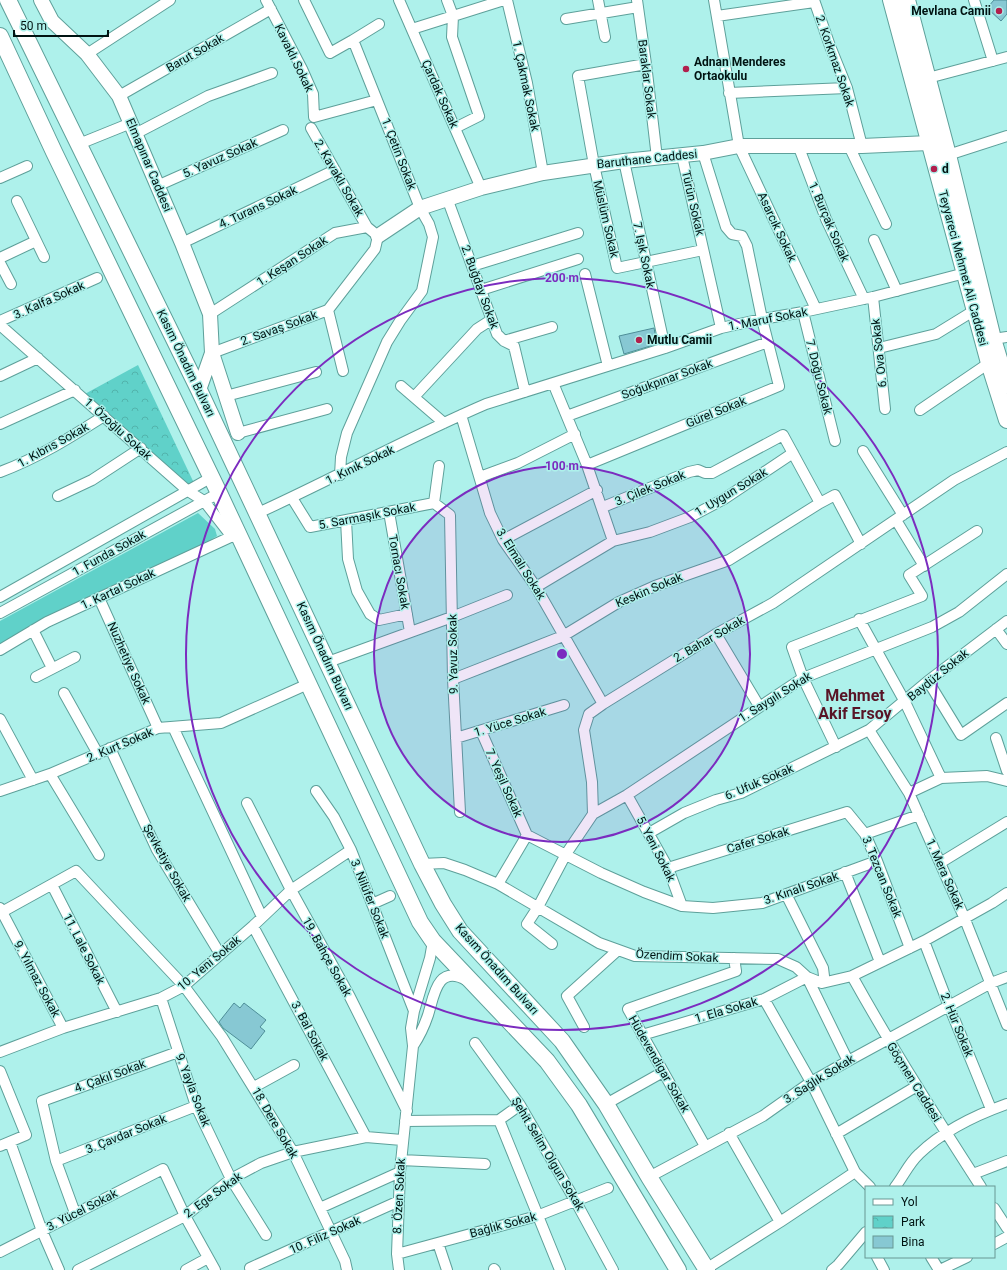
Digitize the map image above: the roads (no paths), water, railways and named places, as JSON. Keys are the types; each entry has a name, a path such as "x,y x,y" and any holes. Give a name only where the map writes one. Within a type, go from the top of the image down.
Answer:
{"main road":[{"name":"Kasım Önadım Bulvarı","path":"8,0 199,390 422,864 443,904 460,931 562,1041 606,1104 706,1269"},
{"name":"Teyyareci Mehmet Ali Caddesi","path":"891,0 989,363 1007,420"},
{"name":"Teyyareci Mehmet Ali Caddesi","path":"907,0 948,155 1000,338 1007,384"},
{"path":"0,36 57,159 212,477 235,535 308,684 403,889 420,922 432,941 552,1068 579,1105 678,1270"}],"street":[{"name":"Elmapınar Caddesi","path":"41,0 52,21 87,54 119,96 182,243 210,314 212,353 238,433"},
{"path":"87,54 170,0"},
{"path":"304,0 330,53 379,24"},
{"name":"Çardak Sokak","path":"399,0 481,188"},
{"path":"447,0 453,16 452,37 479,116 455,128"},
{"path":"412,29 504,0"},
{"name":"1. Çakmak Sokak","path":"507,0 527,83 543,174"},
{"path":"598,0 605,37"},
{"name":"Asarcık Sokak","path":"714,0 739,146 816,309"},
{"path":"974,0 993,61"},
{"path":"717,16 766,4 814,1"},
{"name":"2. Korkmaz Sokak","path":"814,1 847,88 855,146 886,224"},
{"path":"566,19 601,13 637,3"},
{"name":"Baraklar Sokak","path":"637,3 657,158"},
{"name":"Barut Sokak","path":"119,96 268,4"},
{"name":"Kavaklı Sokak","path":"268,4 302,69 313,94 314,118 378,100"},
{"name":"1. Çetin Sokak","path":"340,475 341,457 347,433 383,351 393,331 422,291 433,237 353,40"},
{"path":"928,78 1007,57"},
{"path":"594,165 578,76 646,64"},
{"path":"79,144 133,128 208,96 272,73"},
{"path":"729,93 847,88"},
{"name":"2. Kavaklı Sokak","path":"311,128 373,232"},
{"name":"5. Yavuz Sokak","path":"157,186 283,130"},
{"path":"948,155 1007,136"},
{"name":"Baruthane Caddesi","path":"373,232 420,208 447,198 481,188 543,174 594,165 682,156 739,146 855,146 929,143"},
{"name":"1. Burçak Sokak","path":"798,145 826,219 868,298"},
{"name":"Gürel Sokak","path":"587,465 779,386 762,319 747,246 742,236 732,234 726,227 703,153"},
{"name":"Türün Sokak","path":"682,156 721,328"},
{"name":"7. Işık Sokak","path":"624,162 665,348"},
{"name":"Müslüm Sokak","path":"594,165 617,268 646,262"},
{"path":"0,178 27,166"},
{"name":"4. Turans Sokak","path":"182,243 335,170"},
{"name":"2. Buğday Sokak","path":"447,198 497,334 504,341 514,346 525,392"},
{"path":"17,202 44,257"},
{"name":"2. Savaş Sokak","path":"212,353 328,310 376,250 373,232"},
{"name":"1. Keşan Sokak","path":"210,314 335,233 373,232"},
{"path":"472,266 578,233"},
{"path":"874,240 898,291"},
{"path":"0,258 36,241"},
{"name":"Türün Sokak","path":"646,262 703,250"},
{"path":"481,290 578,259"},
{"path":"0,263 10,284"},
{"name":"1. Maruf Sokak","path":"462,415 486,404 665,348 721,328 868,298 965,273"},
{"path":"585,274 608,366"},
{"name":"3. Kalfa Sokak","path":"1,325 97,278"},
{"name":"6. Ova Sokak","path":"868,298 879,348 885,409"},
{"path":"328,310 343,371"},
{"path":"879,348 936,334 975,310"},
{"name":"7. Doğu Sokak","path":"803,312 835,442"},
{"path":"414,397 476,330 492,320"},
{"name":"1. Özoğlu Sokak","path":"1,325 188,491 204,501 235,535"},
{"path":"504,341 552,327"},
{"name":"Soğukpınar Sokak","path":"567,416 768,342"},
{"name":"Elmapınar Caddesi","path":"199,390 212,353"},
{"path":"0,376 38,358"},
{"path":"920,410 989,363"},
{"path":"226,396 316,372"},
{"path":"553,383 597,490 613,540"},
{"path":"401,386 444,423"},
{"path":"0,424 75,390"},
{"path":"238,433 327,410"},
{"name":"1. Kınık Sokak","path":"258,513 340,475 462,415"},
{"name":"3. Elmalı Sokak","path":"462,415 490,513 503,540 536,587 603,704"},
{"name":"1. Kıbrıs Sokak","path":"0,472 20,465 60,444 104,416"},
{"path":"480,477 518,462 575,434"},
{"name":"3. Çilek Sokak","path":"603,507 689,472 698,470 705,473 712,473 784,435 793,453"},
{"path":"58,496 92,480 141,448"},
{"path":"863,451 924,566"},
{"name":"2. Bahar Sokak","path":"593,814 592,782 584,730 589,714 716,634 773,603 954,480 1007,452"},
{"path":"793,453 820,503"},
{"name":"1. Uygun Sokak","path":"536,587 613,540 650,532 690,517 724,499 793,453"},
{"path":"434,504 439,466"},
{"name":"1. Funda Sokak","path":"0,597 212,477"},
{"path":"503,540 597,490"},
{"name":"1. Funda Sokak","path":"0,613 219,493"},
{"name":"Keskin Sokak","path":"453,679 563,636 619,602 656,586 728,560 835,495 861,544"},
{"name":"5. Sarmaşık Sokak","path":"292,498 310,527 434,504"},
{"name":"9. Yavuz Sokak","path":"434,504 450,515 453,679 460,812"},
{"name":"Tornacı Sokak","path":"389,512 410,632"},
{"path":"346,520 348,559 357,591 370,614 379,620 407,614"},
{"path":"836,747 803,678 792,647 859,619 922,596 909,575 977,531"},
{"name":"1. Kartal Sokak","path":"0,650 46,622 235,535"},
{"name":"1. Saygılı Sokak","path":"593,814 627,794 803,678 932,628 959,612 1007,574"},
{"path":"328,662 452,617 507,595"},
{"name":"Nuzhetiye Sokak","path":"99,598 158,728"},
{"path":"859,619 905,702 941,778"},
{"name":"Baydüz Sokak","path":"869,730 905,702 928,681 1007,621"},
{"path":"996,629 1007,644"},
{"path":"33,630 52,668"},
{"path":"716,634 759,706"},
{"path":"36,677 75,657"},
{"path":"928,681 961,735 1007,703"},
{"name":"2. Kurt Sokak","path":"0,791 50,774 158,728 221,723 308,684"},
{"path":"64,693 98,754"},
{"name":"1. Yüce Sokak","path":"456,738 564,705"},
{"path":"0,719 33,780"},
{"path":"173,727 262,917"},
{"name":"7. Yeşil Sokak","path":"481,730 527,835"},
{"name":"6. Ufuk Sokak","path":"649,833 684,813 716,800 741,793 869,730"},
{"name":"1. Mera Sokak","path":"869,730 909,793 919,814 964,918 1007,1025"},
{"path":"996,738 1007,771"},
{"name":"Şevketiye Sokak","path":"110,748 157,850 220,954"},
{"path":"50,774 100,855"},
{"path":"909,793 941,778 986,776 1007,781"},
{"name":"3. Nilüfer Sokak","path":"316,791 334,817 351,850 414,1011"},
{"name":"5. Yeni Sokak","path":"627,794 668,868 682,906"},
{"name":"19. Bahçe Sokak","path":"247,803 291,890 350,997 406,1116"},
{"name":"3. Tezcan Sokak","path":"847,812 865,834 877,861 910,948"},
{"name":"Cafer Sokak","path":"668,868 847,812"},
{"path":"552,944 527,924 538,907 566,854 593,814"},
{"path":"865,834 919,814"},
{"path":"940,863 1007,822"},
{"path":"498,884 527,835 566,854"},
{"name":"10. Yeni Sokak","path":"0,1052 63,1028 162,998 184,986 253,926 291,890 351,850"},
{"name":"3. Kınalı Sokak","path":"566,854 601,873 644,892 682,906 713,908 762,903 877,861"},
{"name":"Özendim Sokak","path":"422,864 444,863 498,884 599,943 635,956 778,959 796,967 807,977 848,1061"},
{"name":"18. Dere Sokak","path":"52,885 76,871 184,986 222,1037 293,1152 345,1261 347,1270"},
{"path":"845,872 880,962"},
{"path":"1,911 52,885"},
{"name":"11. Lale Sokak","path":"52,885 117,1012"},
{"path":"807,977 822,984 852,976 924,941 1007,893"},
{"path":"786,894 823,968 824,976 822,984"},
{"path":"372,904 390,896"},
{"name":"9. Yılmaz Sokak","path":"1,911 63,1028"},
{"name":"3. Bal Sokak","path":"253,926 366,1137"},
{"name":"8. Özen Sokak","path":"399,1270 397,1254 400,1172 402,1140 413,1046 411,1028 414,1011 430,958 432,941"},
{"name":"2. Hür Sokak","path":"924,941 991,1110"},
{"path":"584,1027 567,996 618,950"},
{"name":"Hüdevendigar Sokak","path":"705,1146 628,1009 736,972 734,958"},
{"name":"8. Özen Sokak","path":"413,1046 420,1035 432,996 438,984 445,978 453,976 459,976 473,983"},
{"name":"Göçmen Caddesi","path":"852,976 888,1040 980,1186"},
{"name":"3. Sağlık Sokak","path":"649,1177 763,1116 811,1082 848,1061 991,983 1007,976"},
{"name":"1. Ela Sokak","path":"642,1035 764,999 807,977"},
{"name":"9. Yayla Sokak","path":"162,998 196,1106 231,1179 266,1236"},
{"path":"764,999 811,1082 855,1172 869,1186"},
{"name":"Şehit Selim Olgun Sokak","path":"475,1043 520,1105 613,1270"},
{"name":"4. Çakıl Sokak","path":"56,1161 42,1101 178,1052"},
{"path":"254,1087 294,1065"},
{"path":"0,1071 26,1135 0,1146"},
{"path":"606,1104 663,1072"},
{"path":"836,1134 917,1086"},
{"path":"897,1186 918,1155 946,1133 991,1110 1007,1104"},
{"path":"406,1116 499,1120 520,1105"},
{"name":"3. Çavdar Sokak","path":"56,1161 196,1106"},
{"path":"499,1120 560,1270"},
{"path":"729,1133 780,1222"},
{"name":"2. Ege Sokak","path":"78,1270 185,1216 231,1179 261,1162 293,1152 366,1137 402,1140"},
{"path":"10,1142 42,1231 59,1270"},
{"path":"401,1160 486,1164"},
{"path":"56,1161 75,1213"},
{"path":"972,1174 1007,1161"},
{"name":"3. Yücel Sokak","path":"0,1252 163,1169 185,1216"},
{"path":"320,1208 400,1172"},
{"path":"706,1269 855,1172"},
{"name":"Bağlık Sokak","path":"397,1254 537,1216 576,1202 608,1188"},
{"name":"10. Filiz Sokak","path":"250,1268 399,1201"},
{"path":"995,1210 1007,1228"},
{"path":"185,1216 215,1270"},
{"path":"832,1270 865,1235"},
{"path":"995,1244 1007,1238"},
{"path":"438,1243 448,1270"},
{"path":"186,1270 208,1258"},
{"path":"878,1258 884,1270"},
{"path":"931,1258 939,1270 965,1258"}],"place":[{"name":"Mevlana Camii","path":"999,11"},
{"name":"Adnan Menderes Ortaokulu","path":"686,69"},
{"name":"d","path":"934,169"},
{"name":"Mutlu Camii","path":"639,340"}],"district":[{"name":"Mehmet Akif Ersoy","path":"855,704"}]}
